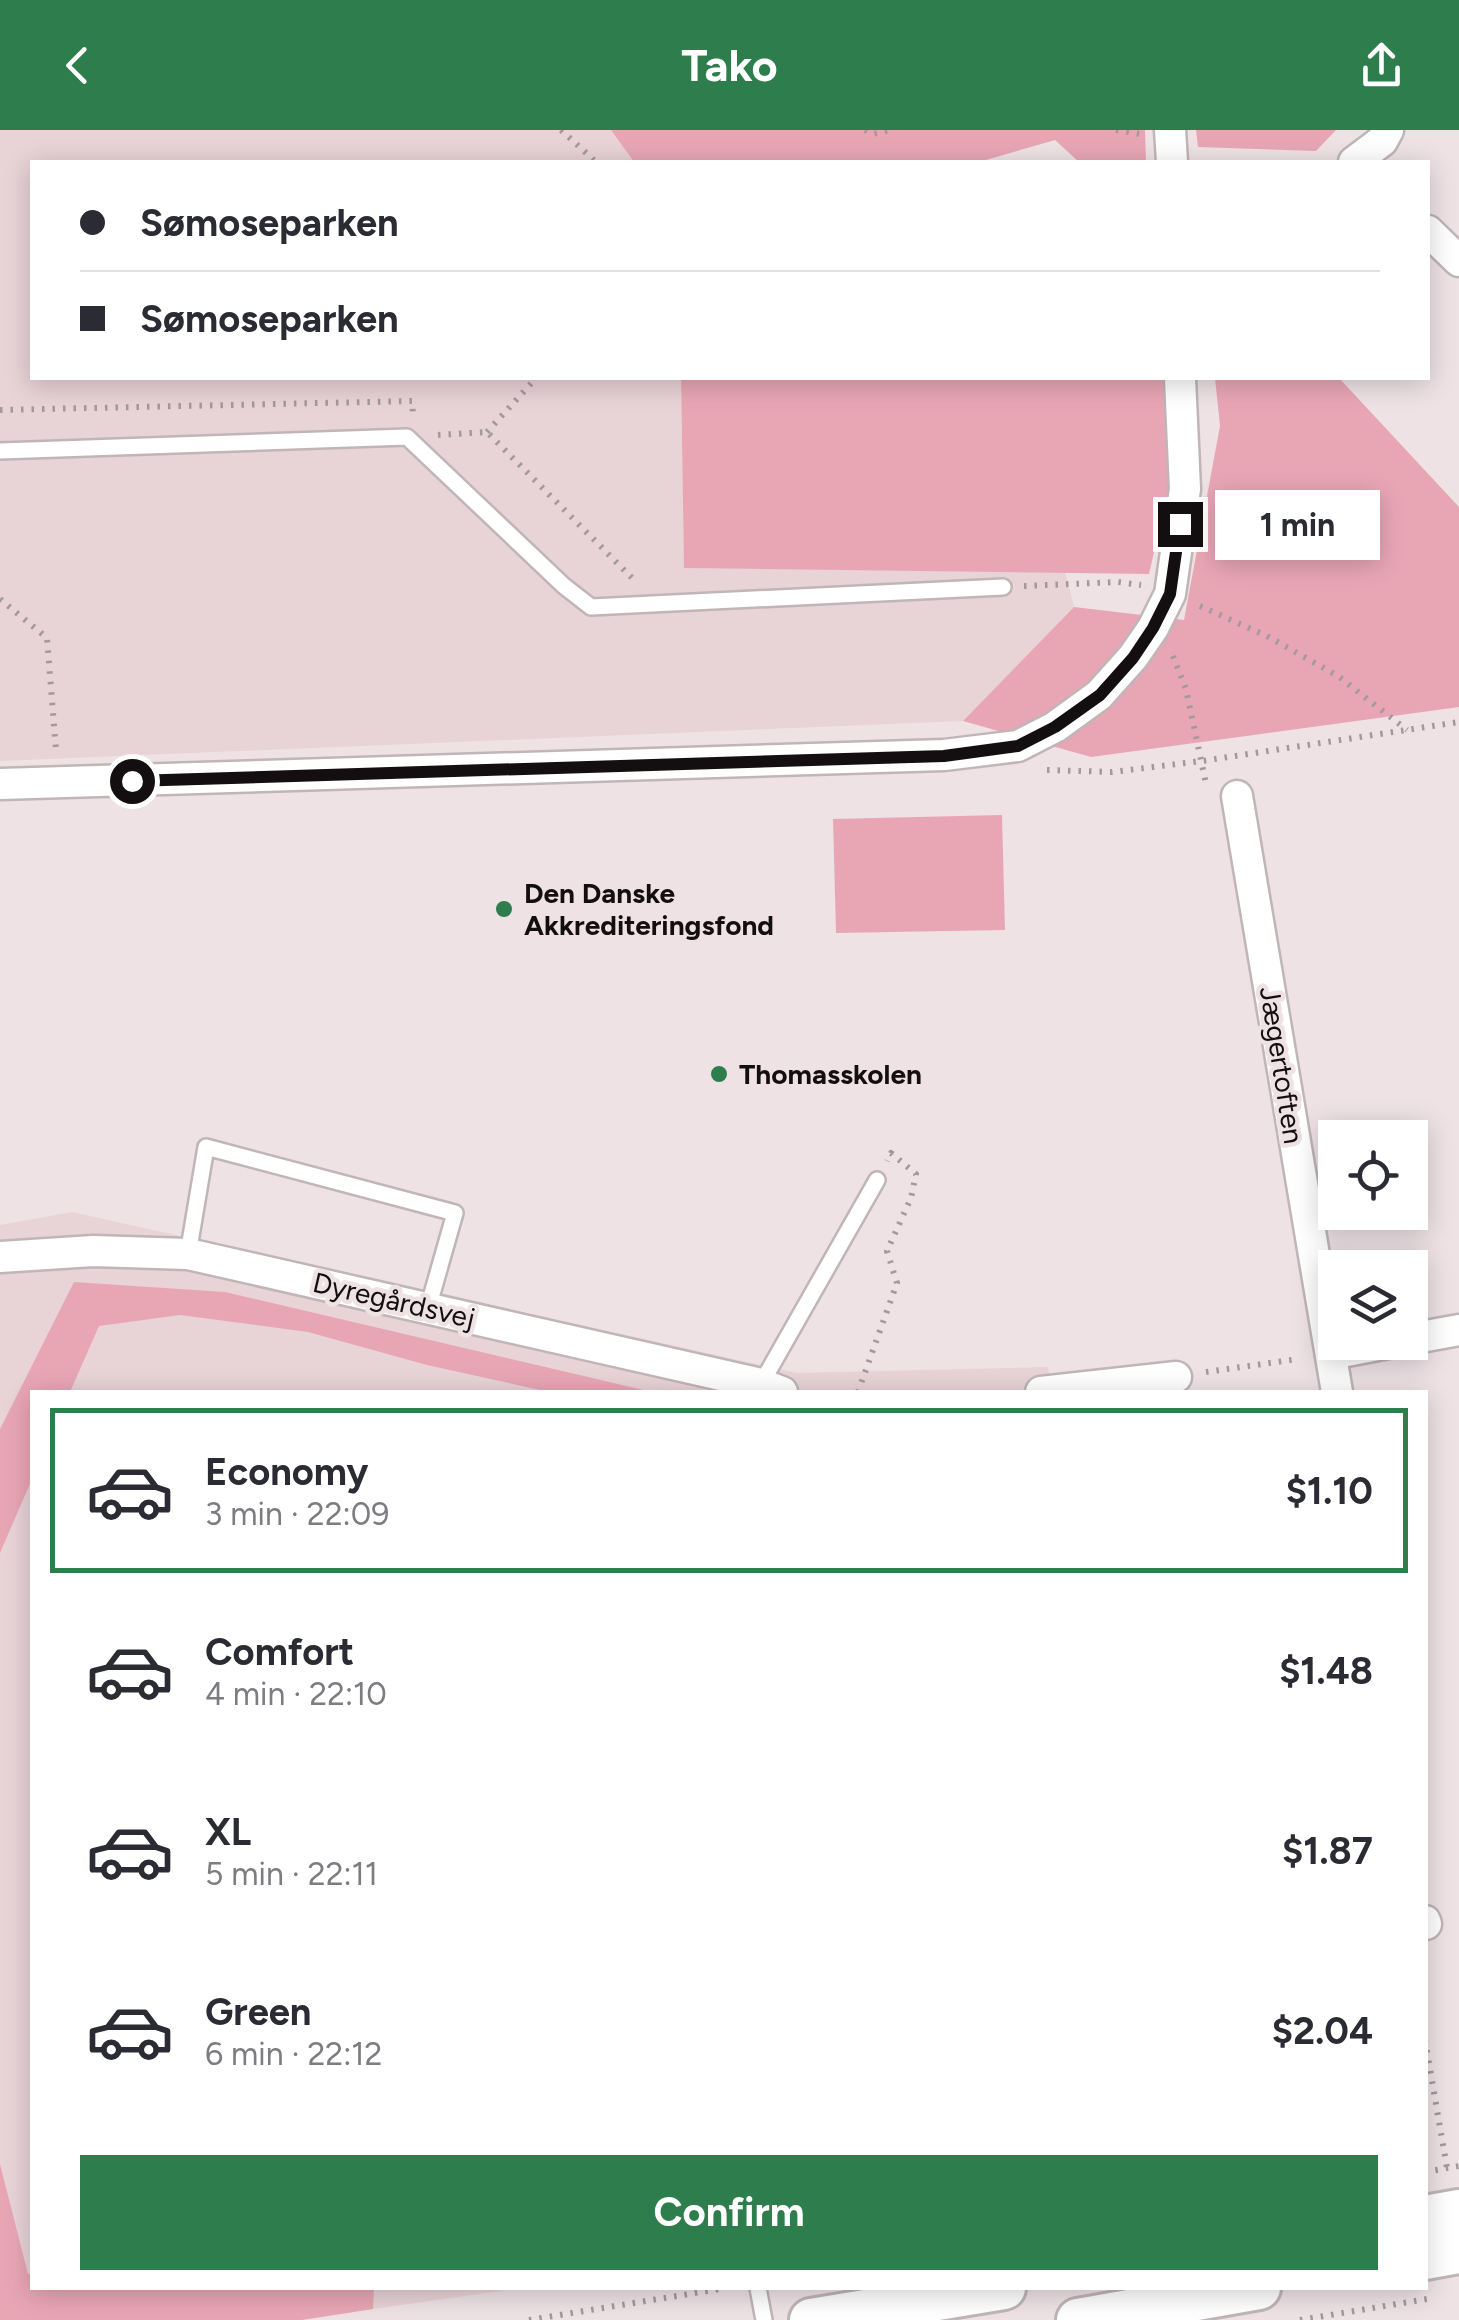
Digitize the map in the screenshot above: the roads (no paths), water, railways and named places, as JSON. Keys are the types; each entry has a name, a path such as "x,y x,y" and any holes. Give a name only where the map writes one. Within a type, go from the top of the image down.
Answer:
{"main road":[{"path":"1428,2216 1459,2211"},
{"path":"1428,2257 1459,2252"},
{"path":"812,2320 992,2290"},
{"path":"1078,2320 1248,2290"}],"street":[{"path":"1170,130 1172,160"},
{"path":"1358,160 1382,141 1388,130"},
{"path":"1430,232 1459,261"},
{"path":"0,784 944,756 1018,746 1055,727 1100,695 1133,658 1170,594 1185,489 1180,380"},
{"name":"Jægertoften","path":"1237,796 1318,1282"},
{"name":"Dyregårdsvej","path":"0,1257 94,1251 188,1254 771,1388"},
{"path":"1428,1336 1459,1330"},
{"name":"Jægertoften","path":"1331,1360 1337,1390"},
{"path":"1059,1390 1176,1377"}],"lane":[{"path":"0,450 411,436 564,586 591,607 1003,587"},
{"path":"188,1254 206,1147 456,1213 428,1308"},
{"path":"771,1388 876,1180"},
{"path":"758,2290 764,2320"}],"place":[{"name":"Den Danske Akkrediteringsfond","path":"504,909"},
{"name":"Thomasskolen","path":"719,1074"}]}
